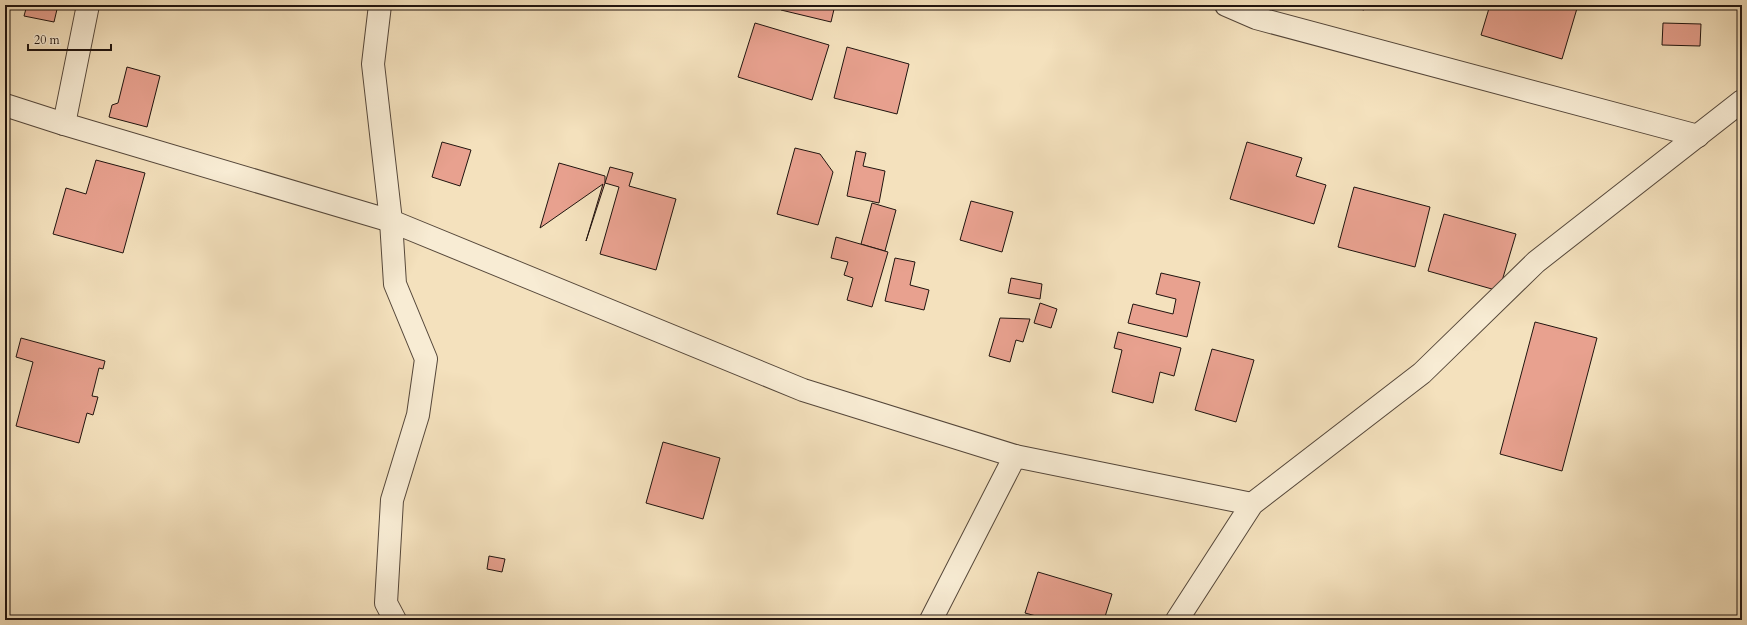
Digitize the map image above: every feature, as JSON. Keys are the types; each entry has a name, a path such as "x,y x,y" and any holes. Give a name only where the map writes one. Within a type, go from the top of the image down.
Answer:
{"street":[{"path":"64,124 88,5"},
{"path":"380,5 373,64 391,221 395,284 426,358 418,415 392,500 386,603 396,620"},
{"path":"1226,5 1256,18 1698,136"},
{"path":"1177,620 1252,504 1422,373 1536,262 1742,101"},
{"path":"5,105 64,124 391,221 803,390 1015,456 1252,504"},
{"path":"931,620 1015,456"}],"building":[{"path":"27,5 58,5 54,22 24,16"},
{"path":"783,5 835,5 831,22 781,10"},
{"path":"1344,5 1366,5 1364,10"},
{"path":"1490,5 1578,5 1562,59 1481,35"},
{"path":"755,23 829,45 812,100 738,77"},
{"path":"1663,23 1701,24 1700,46 1662,45"},
{"path":"847,47 909,64 897,114 834,98"},
{"path":"127,67 160,76 147,127 109,117 112,105 118,103"},
{"path":"442,142 471,150 460,186 432,177"},
{"path":"1247,142 1302,158 1296,176 1326,185 1314,224 1230,199"},
{"path":"795,148 820,154 833,172 818,225 777,214"},
{"path":"856,151 866,153 863,166 885,171 879,203 847,196"},
{"path":"96,160 145,173 123,253 53,234 66,188 86,194"},
{"path":"559,163 605,176 605,183 586,241 603,184 540,228"},
{"path":"610,167 633,173 629,186 676,199 656,270 600,254 619,187 605,183"},
{"path":"1354,187 1430,207 1415,267 1338,247"},
{"path":"971,201 1013,212 1002,252 960,240"},
{"path":"872,203 896,210 885,251 861,244"},
{"path":"1444,214 1516,234 1499,291 1428,271"},
{"path":"836,237 888,252 872,307 847,300 853,278 844,275 848,262 831,258"},
{"path":"895,258 915,262 910,285 929,290 924,310 885,301"},
{"path":"1161,273 1200,282 1187,337 1128,323 1133,304 1173,314 1176,299 1156,294"},
{"path":"1011,278 1042,284 1040,299 1008,293"},
{"path":"1040,303 1057,309 1051,328 1034,323"},
{"path":"1000,318 1030,319 1023,342 1016,340 1010,362 989,356"},
{"path":"1535,322 1597,338 1562,471 1500,454"},
{"path":"1118,332 1181,348 1174,376 1160,372 1153,403 1112,392 1122,350 1114,348"},
{"path":"21,338 105,361 103,369 99,368 92,396 98,397 93,415 87,413 79,443 16,426 33,362 16,357"},
{"path":"1212,349 1254,360 1236,422 1195,410"},
{"path":"663,442 720,458 703,519 646,503"},
{"path":"489,556 505,559 502,572 487,569"},
{"path":"1038,572 1112,594 1104,620 1051,620 1025,613"}]}
